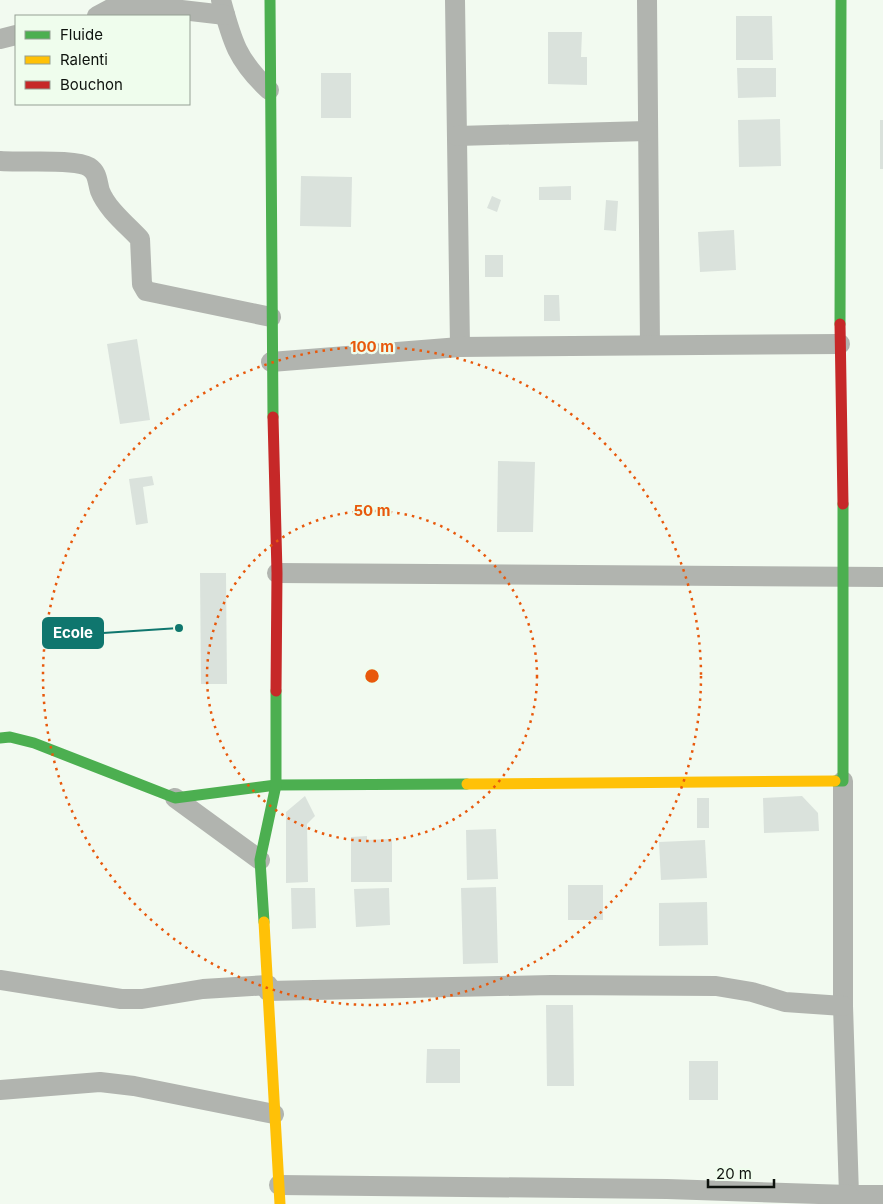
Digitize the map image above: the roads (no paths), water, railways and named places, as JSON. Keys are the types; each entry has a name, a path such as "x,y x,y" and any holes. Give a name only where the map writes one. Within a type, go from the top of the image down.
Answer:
{"street":[{"path":"270,0 271,362 277,574 276,785 260,860 279,1195 667,1196 849,1199 883,1194"},
{"path":"455,0 460,347"},
{"path":"647,0 650,345"},
{"path":"841,0 840,344 845,577 843,1006 849,1199"},
{"path":"99,15 116,6 223,7 236,50 246,67 269,90"},
{"path":"0,39 15,35"},
{"path":"457,136 648,131"},
{"path":"0,161 76,163 88,166 97,174 101,192 112,210 140,239 142,284 146,291 271,317"},
{"path":"271,362 460,347 840,344"},
{"path":"277,574 883,577"},
{"path":"0,738 10,737 50,748 174,798 260,860"},
{"path":"174,798 276,785 843,781"},
{"path":"0,980 121,998 142,999 203,990 268,988 716,986 786,1002 843,1006"},
{"path":"0,1090 43,1085 100,1082 134,1086 274,1114"}],"place":[{"name":"Ecole","path":"179,628"}]}
